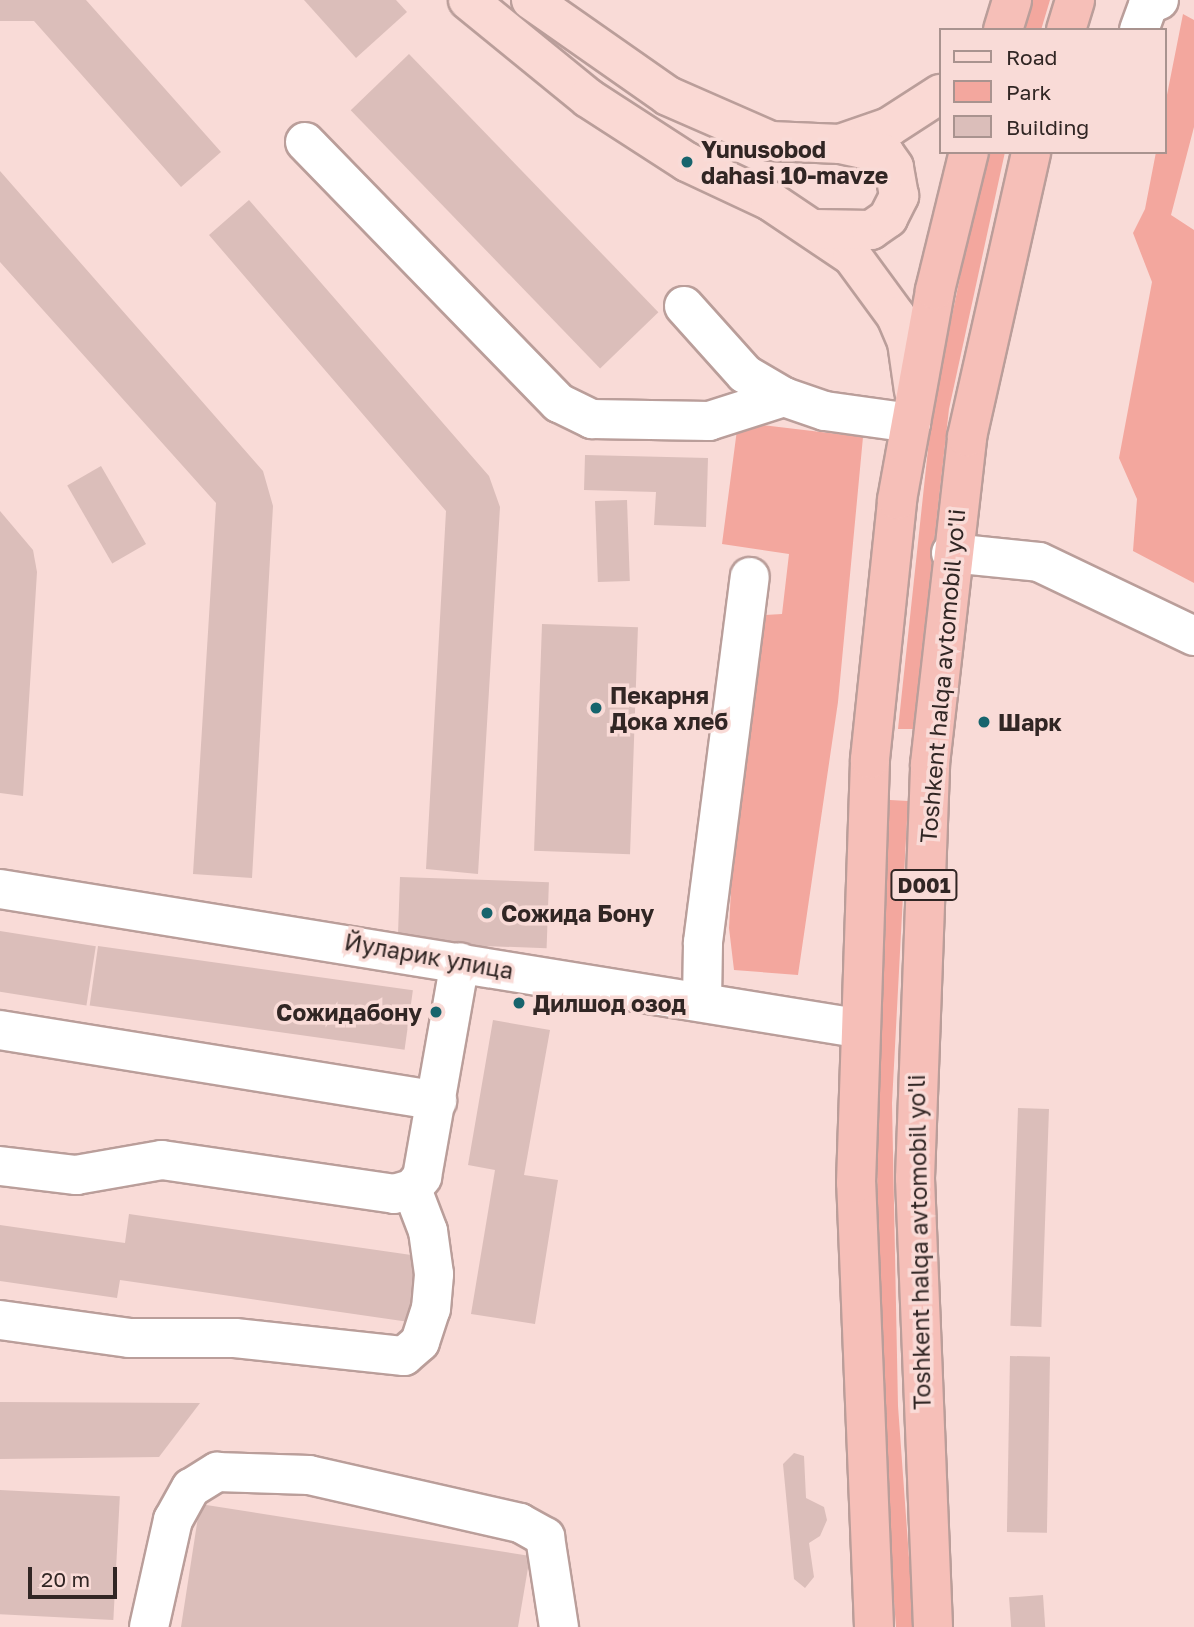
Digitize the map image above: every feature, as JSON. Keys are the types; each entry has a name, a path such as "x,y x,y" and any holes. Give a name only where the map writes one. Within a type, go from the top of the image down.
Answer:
{"highway":[{"path":"1003,28 1010,0"},
{"path":"1067,28 1075,0"},
{"name":"D001","path":"874,1627 858,1324 857,1028 870,759 886,590 913,410 969,154"},
{"name":"Toshkent halqa avtomobil yo'li","path":"933,1627 915,1178 930,764 951,553 991,313 1031,154"},
{"path":"870,759 930,764"}],"main road":[{"path":"468,0 515,43 606,110 687,162 815,229 852,256 881,291 907,342 913,410"},
{"path":"531,0 601,53 693,109 771,141 840,144 885,154 894,167 899,196 888,218 871,230 815,229"},
{"path":"993,28 1010,0"},
{"path":"840,144 889,127 939,95"}],"street":[{"path":"1140,28 1148,5 1159,0"},
{"path":"305,142 559,402 592,419 709,421 784,397"},
{"path":"684,306 745,374 784,397 825,411 913,410"},
{"path":"951,553 1039,562 1194,636"},
{"path":"702,1001 703,942 750,576"},
{"name":"Йуларик улица","path":"0,889 857,1028"},
{"path":"0,1166 76,1175 162,1160 394,1195 412,1189 422,1177 460,962"},
{"path":"0,1030 437,1101"},
{"path":"0,1320 117,1336 236,1338 404,1356 419,1342 431,1309 434,1274 428,1231 412,1189"},
{"path":"149,1627 173,1520 191,1488 218,1472 309,1475 520,1522 545,1537 559,1627"}],"green space":[{"path":"1031,0 1050,0 1042,28 1023,28"},
{"path":"1183,14 1194,20 1194,127 1171,215 1194,230 1194,583 1133,551 1137,499 1119,458 1152,282 1133,233 1145,209 1156,154 1166,154 1166,100"},
{"path":"986,154 1005,154 949,409 913,729 898,729 932,412"},
{"path":"738,422 863,437 838,702 798,975 734,970 729,928 734,832 765,615 782,614 789,554 722,544"},
{"path":"890,800 908,801 892,1103 898,1406 914,1627 896,1627 879,1408 876,1002"}],"building":[{"path":"0,0 86,0 221,152 181,187 34,21 0,21"},
{"path":"304,0 396,0 407,12 356,58"},
{"path":"409,54 658,312 600,369 351,110"},
{"path":"0,171 263,471 273,506 252,878 193,874 216,503 0,262"},
{"path":"249,200 489,476 500,507 478,874 426,869 446,511 209,235"},
{"path":"585,455 708,458 706,527 654,525 656,492 584,490"},
{"path":"101,466 146,544 112,563 67,485"},
{"path":"627,500 630,581 598,582 595,501"},
{"path":"0,511 33,550 37,572 23,796 0,793"},
{"path":"542,624 638,627 630,854 534,851"},
{"path":"400,877 549,882 547,948 398,943"},
{"path":"0,931 96,946 86,1005 0,992"},
{"path":"98,946 413,990 405,1050 90,1005"},
{"path":"493,1020 550,1030 524,1175 558,1180 535,1324 471,1314 495,1170 468,1165"},
{"path":"1018,1108 1049,1109 1041,1327 1010,1326"},
{"path":"129,1214 425,1257 416,1323 120,1280 117,1298 0,1281 0,1225 125,1243"},
{"path":"1010,1356 1050,1357 1047,1533 1007,1532"},
{"path":"0,1402 200,1403 159,1457 0,1459"},
{"path":"794,1453 804,1456 806,1498 824,1507 827,1520 820,1536 809,1543 814,1577 805,1588 794,1579 783,1464"},
{"path":"0,1490 120,1496 113,1620 0,1614"},
{"path":"200,1504 530,1556 518,1627 181,1627"},
{"path":"1043,1595 1045,1627 1011,1627 1009,1597"}],"place":[{"name":"Yunusobod dahasi 10-mavze","path":"687,162"},
{"name":"Пекарня Дока хлеб","path":"596,708"},
{"name":"Шарк","path":"984,722"},
{"name":"Сожида Бону","path":"487,913"},
{"name":"Дилшод озод","path":"519,1003"},
{"name":"Сожидабону","path":"436,1012"}]}
